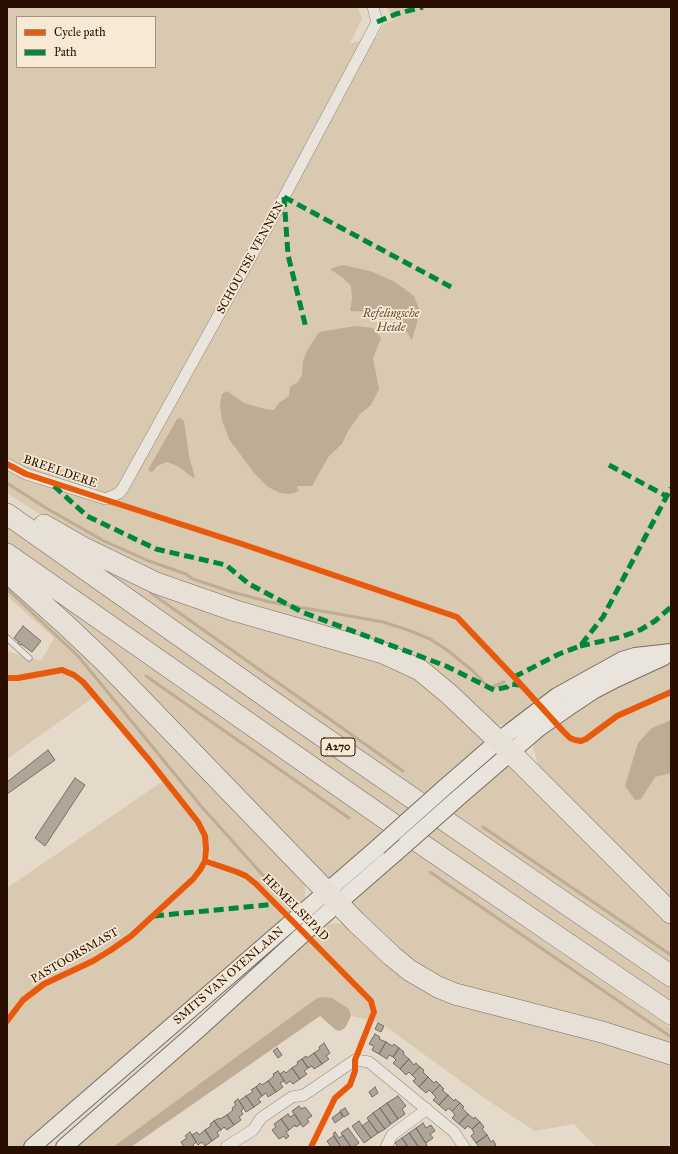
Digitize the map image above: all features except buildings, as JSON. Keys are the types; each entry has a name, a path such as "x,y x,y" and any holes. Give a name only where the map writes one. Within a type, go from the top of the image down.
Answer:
{"highway":[{"path":"7,505 86,549 156,583 236,611 383,653 420,670 434,681 504,747 671,913"},
{"name":"A270","path":"7,514 296,718 671,976"},
{"name":"A270","path":"7,554 420,843 671,1014"},
{"path":"7,572 105,662 332,897 392,956 409,970 438,987 472,999 602,1032 671,1054"}],"main road":[{"path":"504,747 538,729 593,691 671,653"},
{"name":"SMITS VAN OYENLAAN","path":"64,1147 193,1034 332,897 378,847 444,788 504,747"},
{"name":"SMITS VAN OYENLAAN","path":"32,1147 332,897 391,856 458,798 504,747"}],"street":[{"name":"SCHOUTSE VENNEN","path":"106,500 119,493 128,482 284,197 378,22 373,7"},
{"name":"BREELDERE","path":"7,464 26,474 106,500"},
{"path":"226,1147 253,1130 261,1118 292,1096 304,1095 355,1060 369,1062 454,1132 464,1147"},
{"path":"386,1147 392,1135 427,1109"}],"lane":[{"path":"7,638 29,658"}],"green space":[{"name":"Refelingsche Heide","path":"7,7 358,7 362,19 350,43 377,37 385,23 395,20 386,7 671,7 671,904 622,849 538,765 533,747 536,740 513,742 508,724 493,724 454,688 171,580 46,518 7,493"},
{"path":"7,521 671,983 671,1008 7,546"},
{"path":"65,543 415,672 487,743 425,795"},
{"path":"14,572 167,680 384,831 328,883"},
{"path":"7,582 61,630 302,880 305,886 305,899 291,915 251,877 242,871 214,861 211,858 208,852 207,837 201,821 81,677 74,672 60,668 21,676 7,676 7,651 41,661 54,638 7,596"},
{"path":"58,673 68,675 80,682 94,697 7,759 7,681"},
{"path":"507,760 671,921 671,963 451,812"},
{"path":"163,781 200,829 203,845 201,861 198,868 188,879 139,925 116,944 120,947 153,920 191,884 207,865 226,870 249,882 287,918 179,1013 21,1147 7,1147 7,888"},
{"path":"409,849 671,1028 671,1049 426,975 347,904"},
{"path":"337,923 345,925 381,957 671,1062 671,1147 596,1147 574,1124 535,1131 484,1098 381,1023 374,1021 377,1010 373,1000 313,937 329,924"},
{"path":"309,941 369,1003 371,1008 369,1020 351,1016 349,1009 317,998 113,1147 72,1147"}],"shaded area":[{"path":"342,265 370,271 395,282 414,296 419,309 412,340 393,313 350,311 352,298 351,286 330,269"},
{"path":"356,326 373,328 381,338 373,358 379,389 371,405 360,414 348,431 342,444 329,456 312,486 298,486 297,487 299,490 295,493 289,494 280,493 268,487 254,473 229,439 222,420 220,405 222,394 227,391 244,403 274,410 279,403 289,396 290,387 298,382 302,375 303,361 307,351 319,332"},
{"path":"180,418 184,421 189,456 195,478 178,466 167,462 157,466 152,472 148,470 177,419"},
{"path":"671,720 671,773 655,777 641,799 635,800 625,786 638,743 652,728"},
{"path":"317,998 332,998 349,1009 351,1016 345,1028 340,1031 336,1030 320,1016 131,1147 113,1147"}],"waterway":[{"path":"7,483 46,508 104,541 149,561 186,574 193,579 232,592 270,602 383,622 408,630 430,639 447,650 473,671 488,687 490,688 504,682"},
{"path":"7,589 78,656 201,806 269,882"},
{"path":"151,593 403,771"},
{"path":"146,676 349,818"},
{"path":"483,827 671,955"},
{"path":"430,872 671,1037"}],"marked path":[{"path":"377,22 396,14 423,7"},
{"path":"284,197 451,287"},
{"path":"284,197 288,255 306,328"},
{"path":"609,465 666,496"},
{"path":"54,486 87,516 156,549 226,565 249,584 302,612 446,666 494,690 507,687 510,684 520,685"},
{"path":"514,677 559,654 580,646 603,617 671,488"},
{"path":"580,646 621,637 640,630 655,621 671,607"},
{"path":"154,916 277,904"}],"cycle path":[{"path":"7,464 26,474 242,544 457,617 563,731 570,738 575,740 581,741 586,739 617,716 671,692"},
{"name":"PASTOORSMAST","path":"7,678 18,678 62,670 74,675 83,682 149,760 198,822 205,836 206,849 205,861 193,879 131,936 93,961 44,984 23,1000 7,1021"},
{"name":"HEMELSEPAD","path":"205,861 246,876 256,884 371,1001 374,1012 355,1060 355,1071 350,1085 335,1098 311,1147"}]}
